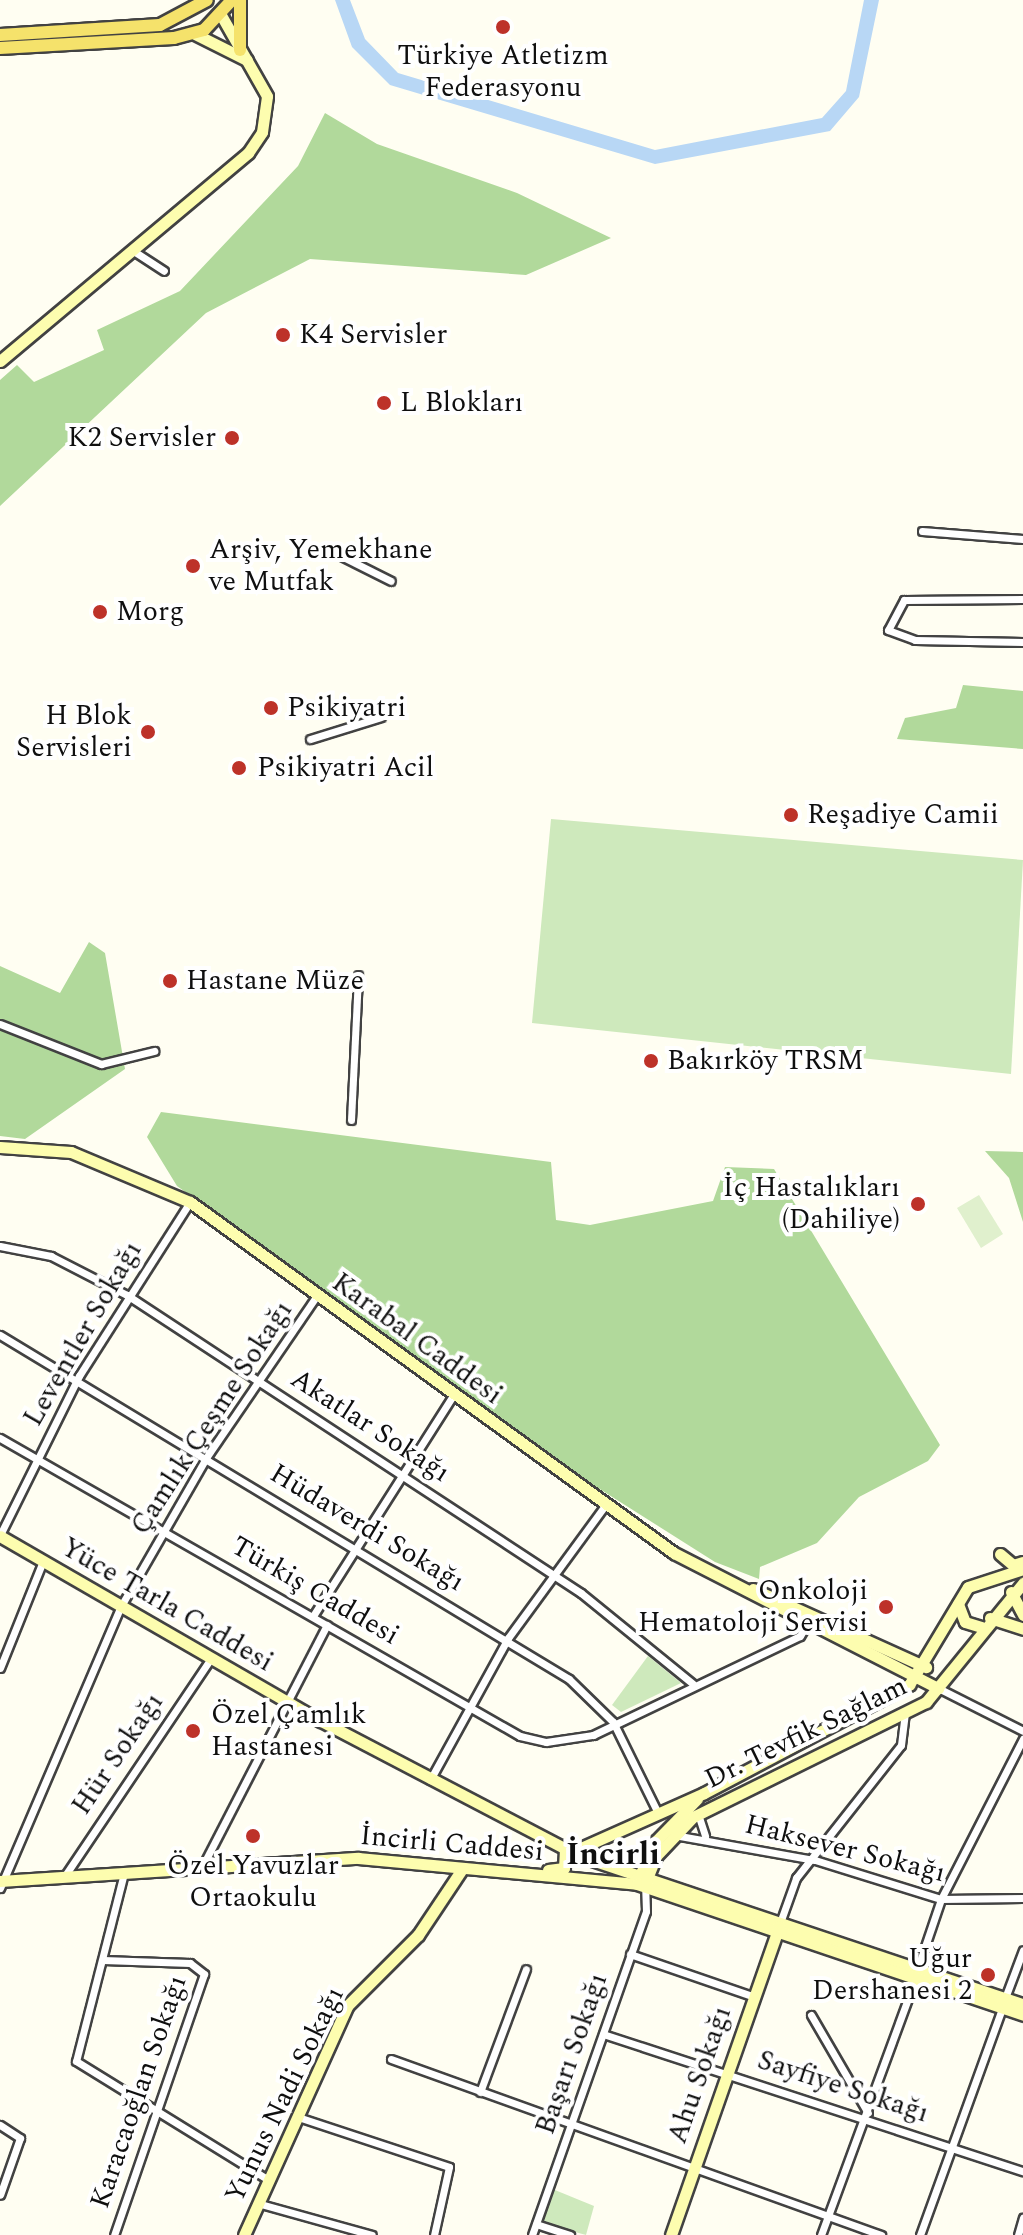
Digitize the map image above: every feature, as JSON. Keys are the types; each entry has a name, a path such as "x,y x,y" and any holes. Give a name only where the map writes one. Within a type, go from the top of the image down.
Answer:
{"main road":[{"path":"0,35 130,29 188,14 207,0 221,15 267,96 262,132 248,153 0,361"},
{"path":"195,34 221,15 232,0"},
{"path":"240,0 244,55"},
{"path":"188,14 195,34"},
{"path":"0,48 195,34 244,55"},
{"name":"Karabal Caddesi","path":"0,1147 71,1152 190,1202 604,1507 807,1624 922,1672"},
{"name":"Yüce Tarla Caddesi","path":"0,1536 283,1700 565,1850"},
{"path":"1000,1554 1013,1565 1023,1562"},
{"path":"521,1873 564,1868 565,1850 589,1849 704,1793 922,1672 968,1587 1003,1579 1023,1569"},
{"name":"Karabal Caddesi","path":"726,1579 922,1672 938,1688"},
{"path":"1003,1579 1023,1615"},
{"name":"Dr. Tevfik Sağlam","path":"643,1879 673,1834 699,1813 905,1713 938,1688 985,1622 1023,1583"},
{"path":"958,1604 965,1622 1023,1629"},
{"name":"Dr. Tevfik Sağlam","path":"643,1879 657,1840 704,1793"},
{"name":"İncirli Caddesi","path":"565,1850 1004,2003 1023,2015"},
{"name":"İncirli Caddesi","path":"1,1884 203,1865 358,1858 462,1869 643,1879"},
{"name":"Yunus Nadi Sokağı","path":"244,2235 348,2005 427,1924 462,1869"},
{"name":"Ahu Sokağı","path":"671,2235 779,1925"},
{"name":"İncirli Caddesi","path":"1004,2003 1023,2004"}],"street":[{"path":"132,250 164,271"},
{"path":"922,531 1023,539"},
{"path":"329,550 391,581"},
{"path":"1023,599 904,600 888,630 915,640 1023,642"},
{"path":"310,739 381,717"},
{"path":"351,1120 358,975"},
{"path":"0,1024 101,1064 154,1051"},
{"name":"Leventler Sokağı","path":"0,1536 35,1459 79,1376 127,1295 190,1202"},
{"name":"Akatlar Sokağı","path":"0,1246 51,1256 127,1295 402,1471 552,1574 693,1684"},
{"name":"Çamlık Çeşme Sokağı","path":"1,1884 121,1606 206,1458 261,1383 317,1295"},
{"name":"Hüdaverdi Sokağı","path":"0,1335 79,1376 206,1458 354,1544 569,1679 613,1722 658,1813"},
{"path":"313,1616 354,1544 453,1395"},
{"name":"Türkiş Caddesi","path":"0,1438 165,1529 468,1704 546,1742 581,1739 800,1636 807,1624"},
{"path":"430,1780 468,1704 508,1638 604,1507"},
{"path":"0,1668 43,1561"},
{"path":"203,1865 283,1700 327,1625"},
{"name":"Hür Sokağı","path":"64,1877 211,1658"},
{"path":"938,1688 1023,1731"},
{"path":"779,1925 796,1878 815,1860 901,1745 905,1713"},
{"path":"821,2235 867,2115 941,1899 1023,1739"},
{"path":"699,1813 705,1836"},
{"name":"Haksever Sokağı","path":"673,1834 705,1836 815,1860 941,1899 1023,1898"},
{"path":"124,1873 76,2061 267,2179"},
{"name":"Başarı Sokağı","path":"532,2235 646,1911 643,1879"},
{"path":"920,2235 1023,1950"},
{"path":"630,1954 752,1996"},
{"name":"Karacaoğlan Sokağı","path":"103,1960 190,1963 204,1974 154,2111 114,2235"},
{"path":"480,2092 526,1969"},
{"path":"811,2015 867,2115"},
{"name":"Sayfiye Sokağı","path":"603,2034 867,2115 1023,2171"},
{"path":"391,2059 881,2235"},
{"path":"298,2117 449,2167 434,2235"},
{"path":"0,2125 20,2138 0,2195"},
{"path":"257,2203 372,2235"},
{"path":"1018,2235 1023,2218"},
{"path":"536,2224 570,2235"}],"green space":[{"path":"325,113 377,144 517,193 611,238 526,275 310,259 206,313 0,506 0,380 17,365 34,382 104,350 97,330 180,291 298,166"},
{"path":"963,685 1023,691 1023,749 897,739 905,718 956,708"},
{"path":"551,819 1023,860 1011,1074 532,1023"},
{"path":"89,942 105,953 125,1069 25,1139 0,1136 0,966 60,993"},
{"path":"161,1112 551,1162 556,1220 590,1225 713,1201 725,1167 774,1169 940,1445 928,1461 859,1497 817,1543 760,1567 759,1579 715,1562 576,1474 177,1186 147,1137"},
{"path":"985,1151 1023,1152 1023,1222 1009,1178"},
{"path":"979,1195 1003,1234 981,1248 957,1208"},
{"path":"648,1656 681,1683 621,1712 612,1705"},
{"path":"550,2188 594,2206 586,2235 539,2222"}],"water":[{"path":"335,0 350,0 365,39 398,73 655,150 822,118 846,91 864,0 879,0 859,97 830,131 655,164 390,85 352,47"}],"place":[{"name":"Türkiye Atletizm Federasyonu","path":"503,27"},
{"name":"K4 Servisler","path":"283,335"},
{"name":"L Blokları","path":"384,403"},
{"name":"K2 Servisler","path":"232,438"},
{"name":"Arşiv, Yemekhane ve Mutfak","path":"193,566"},
{"name":"Morg","path":"100,612"},
{"name":"Psikiyatri","path":"271,708"},
{"name":"H Blok Servisleri","path":"148,732"},
{"name":"Psikiyatri Acil","path":"239,768"},
{"name":"Reşadiye Camii","path":"791,815"},
{"name":"Hastane Müze","path":"170,981"},
{"name":"Bakırköy TRSM","path":"651,1061"},
{"name":"İç Hastalıkları (Dahiliye)","path":"918,1204"},
{"name":"Onkoloji Hematoloji Servisi","path":"886,1607"},
{"name":"Özel Çamlık Hastanesi","path":"193,1731"},
{"name":"Özel Yavuzlar Ortaokulu","path":"253,1836"},
{"name":"Uğur Dershanesi 2","path":"988,1975"}],"district":[{"name":"İncirli","path":"613,1855"}]}
